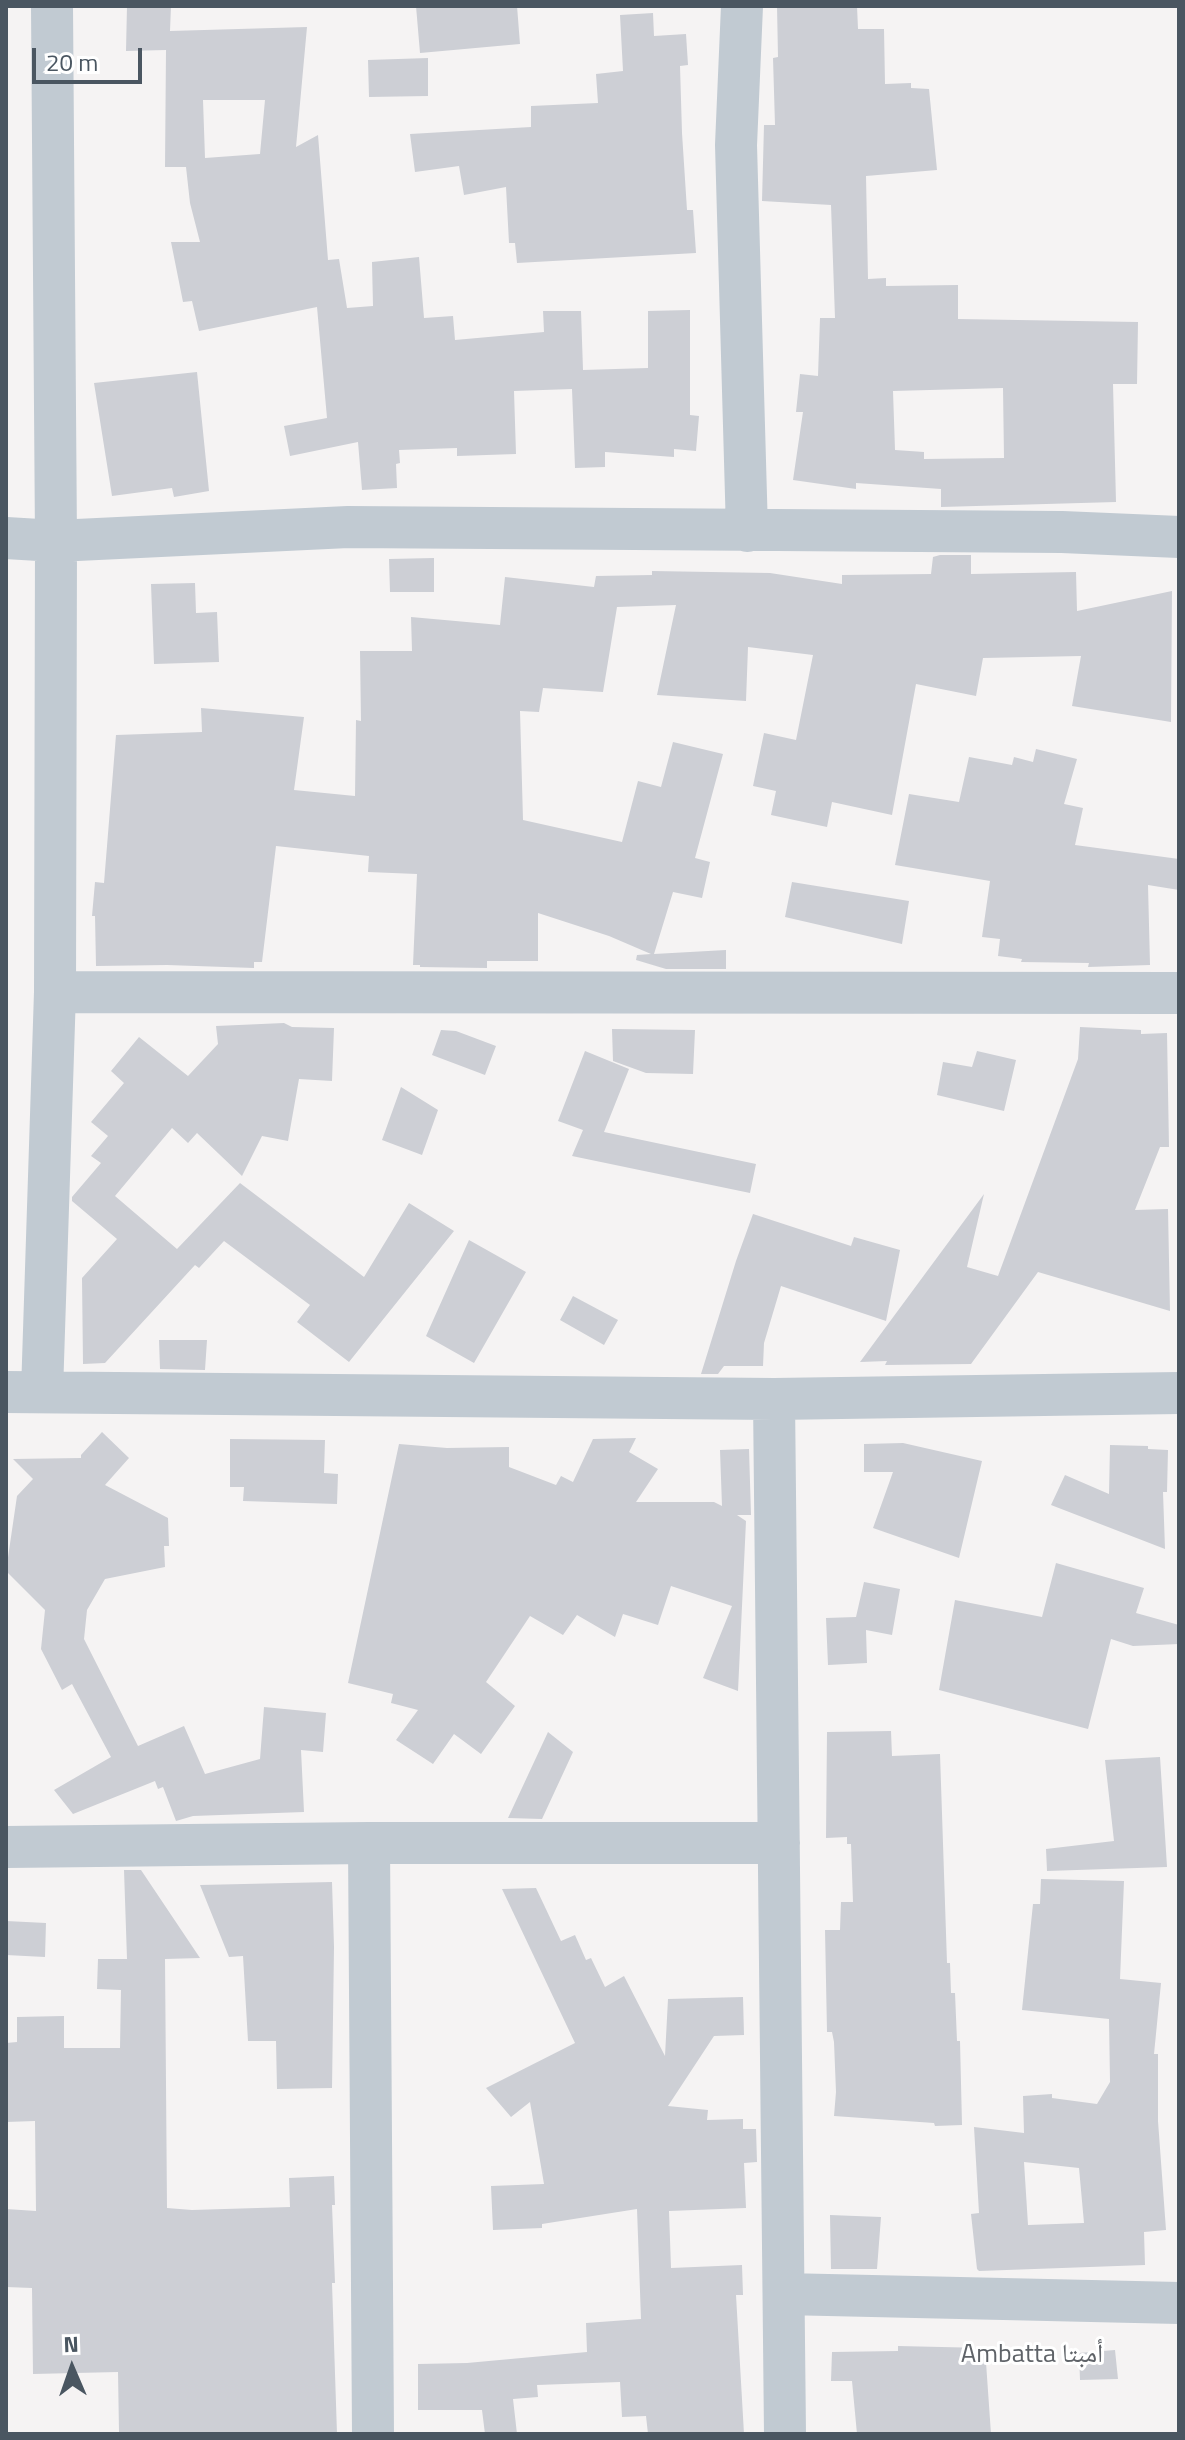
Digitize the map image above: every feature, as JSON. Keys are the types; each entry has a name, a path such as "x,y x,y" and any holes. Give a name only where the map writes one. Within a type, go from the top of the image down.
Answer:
{"street":[{"path":"52,6 55,992 24,1392 774,1399 1179,1393"},
{"path":"742,6 736,145 747,531"},
{"path":"6,538 56,541 348,527 1062,532 1179,537"},
{"path":"55,992 1179,993"},
{"path":"774,1399 785,2434"},
{"path":"369,1843 373,2434"},
{"path":"6,1847 779,1843"},
{"path":"784,2294 1179,2303"}],"building":[{"path":"127,6 171,6 170,31 307,27 296,147 318,135 328,260 339,259 347,308 373,306 372,262 419,257 424,318 453,316 455,340 544,332 543,311 581,311 583,370 648,368 648,311 690,310 690,415 699,416 696,451 674,449 674,457 605,452 605,467 575,468 572,389 514,391 516,454 457,456 457,448 399,450 397,488 362,490 358,442 290,456 284,426 327,418 317,307 199,331 192,301 183,302 171,242 200,242 190,203 186,167 165,167 166,50 126,51","holes":["203,100 265,100 260,154 205,158"]},
{"path":"416,6 517,6 520,44 420,53"},
{"path":"777,6 857,6 858,29 884,29 885,84 911,83 911,88 929,89 937,170 866,176 868,279 886,278 886,286 958,285 958,319 1138,322 1137,384 1113,384 1116,502 941,507 941,489 856,483 856,489 793,480 803,412 796,412 800,374 818,376 820,318 835,318 831,205 762,201 764,125 775,125 773,58 778,57","holes":["1003,388 1004,458 924,459 924,452 895,450 893,391"]},
{"path":"653,13 654,36 686,34 688,65 680,66 682,133 687,210 693,210 696,253 517,263 515,243 509,243 506,187 464,195 459,166 415,172 410,134 531,127 531,106 598,103 596,74 623,71 620,15"},
{"path":"428,58 428,96 369,97 368,60"},
{"path":"197,372 209,491 174,497 172,488 112,496 94,383"},
{"path":"971,555 971,574 1076,572 1077,611 1172,591 1171,722 1072,706 1081,656 983,658 976,696 916,684 892,815 832,802 827,827 771,815 776,791 753,786 764,733 796,740 813,655 748,647 746,701 657,695 676,605 617,607 603,692 543,688 539,712 520,711 523,820 622,842 638,781 661,787 673,742 723,754 695,858 710,862 702,898 673,892 654,954 726,950 726,969 666,969 636,960 637,955 651,954 609,936 538,913 538,961 487,961 487,968 420,967 413,965 417,874 368,872 369,856 276,846 262,962 254,962 254,968 96,966 95,916 92,916 95,882 104,883 116,735 202,732 201,708 304,717 294,790 355,796 356,720 361,721 360,651 412,651 411,617 500,625 505,577 594,587 596,576 652,575 652,571 770,573 842,584 842,575 931,574 933,557"},
{"path":"434,558 434,592 390,592 389,559"},
{"path":"195,583 196,613 217,612 219,662 154,664 151,584"},
{"path":"1036,749 1077,759 1064,804 1083,808 1075,845 1179,859 1179,890 1148,885 1150,965 1088,967 1089,963 1021,962 1022,959 998,956 1000,939 982,937 990,881 895,865 909,794 959,802 969,757 1012,765 1014,757 1033,762"},
{"path":"792,882 909,901 902,944 785,917"},
{"path":"284,1023 292,1027 334,1028 332,1081 299,1079 288,1141 262,1136 242,1176 197,1133 188,1143 172,1128 115,1196 177,1249 240,1183 364,1277 409,1203 454,1231 349,1362 297,1322 310,1305 224,1241 199,1268 195,1265 105,1363 83,1364 82,1278 117,1239 72,1201 72,1197 101,1163 91,1156 108,1136 91,1122 124,1083 111,1071 139,1037 188,1076 218,1044 216,1026"},
{"path":"1080,1027 1141,1030 1141,1034 1167,1033 1169,1147 1160,1147 1135,1210 1168,1209 1170,1311 1038,1272 971,1364 885,1365 887,1361 860,1362 984,1194 967,1267 998,1276 1078,1059"},
{"path":"612,1029 695,1030 693,1074 646,1073 613,1061"},
{"path":"441,1030 456,1031 496,1046 485,1075 432,1055"},
{"path":"585,1051 629,1069 604,1132 756,1164 750,1193 572,1156 583,1130 558,1121"},
{"path":"977,1051 1016,1060 1004,1111 937,1095 943,1062 972,1067"},
{"path":"401,1087 438,1110 422,1155 382,1140"},
{"path":"753,1214 851,1246 854,1237 900,1250 886,1321 781,1286 764,1343 763,1366 724,1366 718,1374 701,1374"},
{"path":"469,1240 526,1272 474,1363 426,1336"},
{"path":"573,1296 618,1320 604,1345 560,1320"},
{"path":"159,1340 207,1340 205,1370 160,1369"},
{"path":"102,1432 129,1458 105,1485 168,1518 169,1546 164,1546 165,1567 105,1579 87,1610 84,1639 138,1746 184,1726 205,1774 260,1759 264,1707 326,1713 323,1752 301,1750 304,1812 193,1816 176,1821 163,1787 158,1789 155,1781 73,1814 54,1790 111,1757 72,1684 62,1690 41,1649 45,1610 6,1571 17,1496 33,1479 13,1459 81,1458"},
{"path":"636,1438 629,1452 658,1469 636,1502 714,1502 722,1506 720,1450 749,1449 751,1515 737,1515 746,1521 738,1691 703,1678 732,1606 671,1586 658,1625 623,1614 615,1637 577,1615 563,1635 530,1616 486,1682 515,1706 481,1754 454,1734 433,1764 396,1740 418,1710 391,1703 393,1694 348,1683 399,1444 447,1448 509,1447 509,1467 556,1485 561,1476 573,1482 593,1439"},
{"path":"230,1439 325,1440 324,1473 338,1474 337,1504 243,1501 244,1487 230,1487"},
{"path":"903,1443 982,1461 959,1558 873,1528 893,1472 864,1472 864,1444"},
{"path":"1110,1445 1168,1450 1167,1492 1163,1492 1165,1549 1051,1505 1065,1475 1109,1494"},
{"path":"1056,1563 1144,1588 1136,1613 1179,1625 1179,1644 1133,1646 1111,1639 1088,1729 939,1690 955,1600 1042,1617"},
{"path":"864,1582 900,1589 892,1635 866,1630 867,1663 828,1665 826,1618 856,1617"},
{"path":"891,1731 892,1756 940,1754 947,1963 950,1963 951,1993 955,1993 957,2041 960,2041 962,2125 935,2126 934,2123 834,2116 834,2042 832,2032 827,2032 825,1930 840,1930 841,1902 853,1902 851,1844 847,1844 847,1837 826,1838 827,1732"},
{"path":"548,1732 573,1752 542,1819 508,1818"},
{"path":"1160,1757 1167,1867 1047,1871 1046,1849 1114,1841 1105,1760"},
{"path":"124,1870 141,1870 200,1958 165,1959 167,2208 290,2207 289,2178 334,2176 335,2283 332,2283 337,2434 119,2432 118,2372 33,2374 32,2288 6,2287 6,2209 36,2211 35,2121 6,2122 6,2043 17,2042 17,2017 64,2016 64,2048 120,2048 121,1990 97,1989 98,1959 127,1959"},
{"path":"1041,1879 1124,1881 1120,1979 1161,1983 1154,2054 1158,2054 1158,2121 1166,2230 1144,2232 1145,2265 977,2269 971,2214 979,2213 974,2127 1024,2133 1023,2096 1052,2094 1052,2098 1097,2104 1110,2082 1109,2019 1022,2010 1033,1904 1040,1904","holes":["1024,2162 1079,2168 1084,2223 1028,2225"]},
{"path":"332,1882 332,2088 277,2089 276,2041 248,2041 243,1956 229,1957 200,1885"},
{"path":"536,1888 561,1941 575,1935 586,1960 591,1958 605,1987 624,1976 665,2056 668,1999 743,1997 744,2035 714,2036 668,2106 708,2110 707,2120 743,2119 743,2129 756,2129 757,2162 744,2163 746,2208 669,2211 671,2268 742,2265 743,2295 736,2295 744,2434 648,2434 646,2416 622,2417 620,2382 537,2385 538,2397 513,2399 517,2434 485,2434 482,2410 418,2410 418,2364 467,2363 587,2352 586,2323 641,2319 637,2209 542,2224 542,2228 493,2230 491,2186 544,2184 530,2102 511,2117 486,2088 575,2043 502,1889"},
{"path":"6,1921 46,1923 45,1957 6,1955"},
{"path":"830,2215 881,2217 877,2269 831,2269"},
{"path":"898,2346 985,2348 991,2434 857,2434 852,2381 831,2381 832,2352 898,2351"},
{"path":"1115,2350 1118,2379 1080,2380 1079,2353"}],"district":[{"name":"Ambatta أمبتا","path":"1032,2356"}]}
